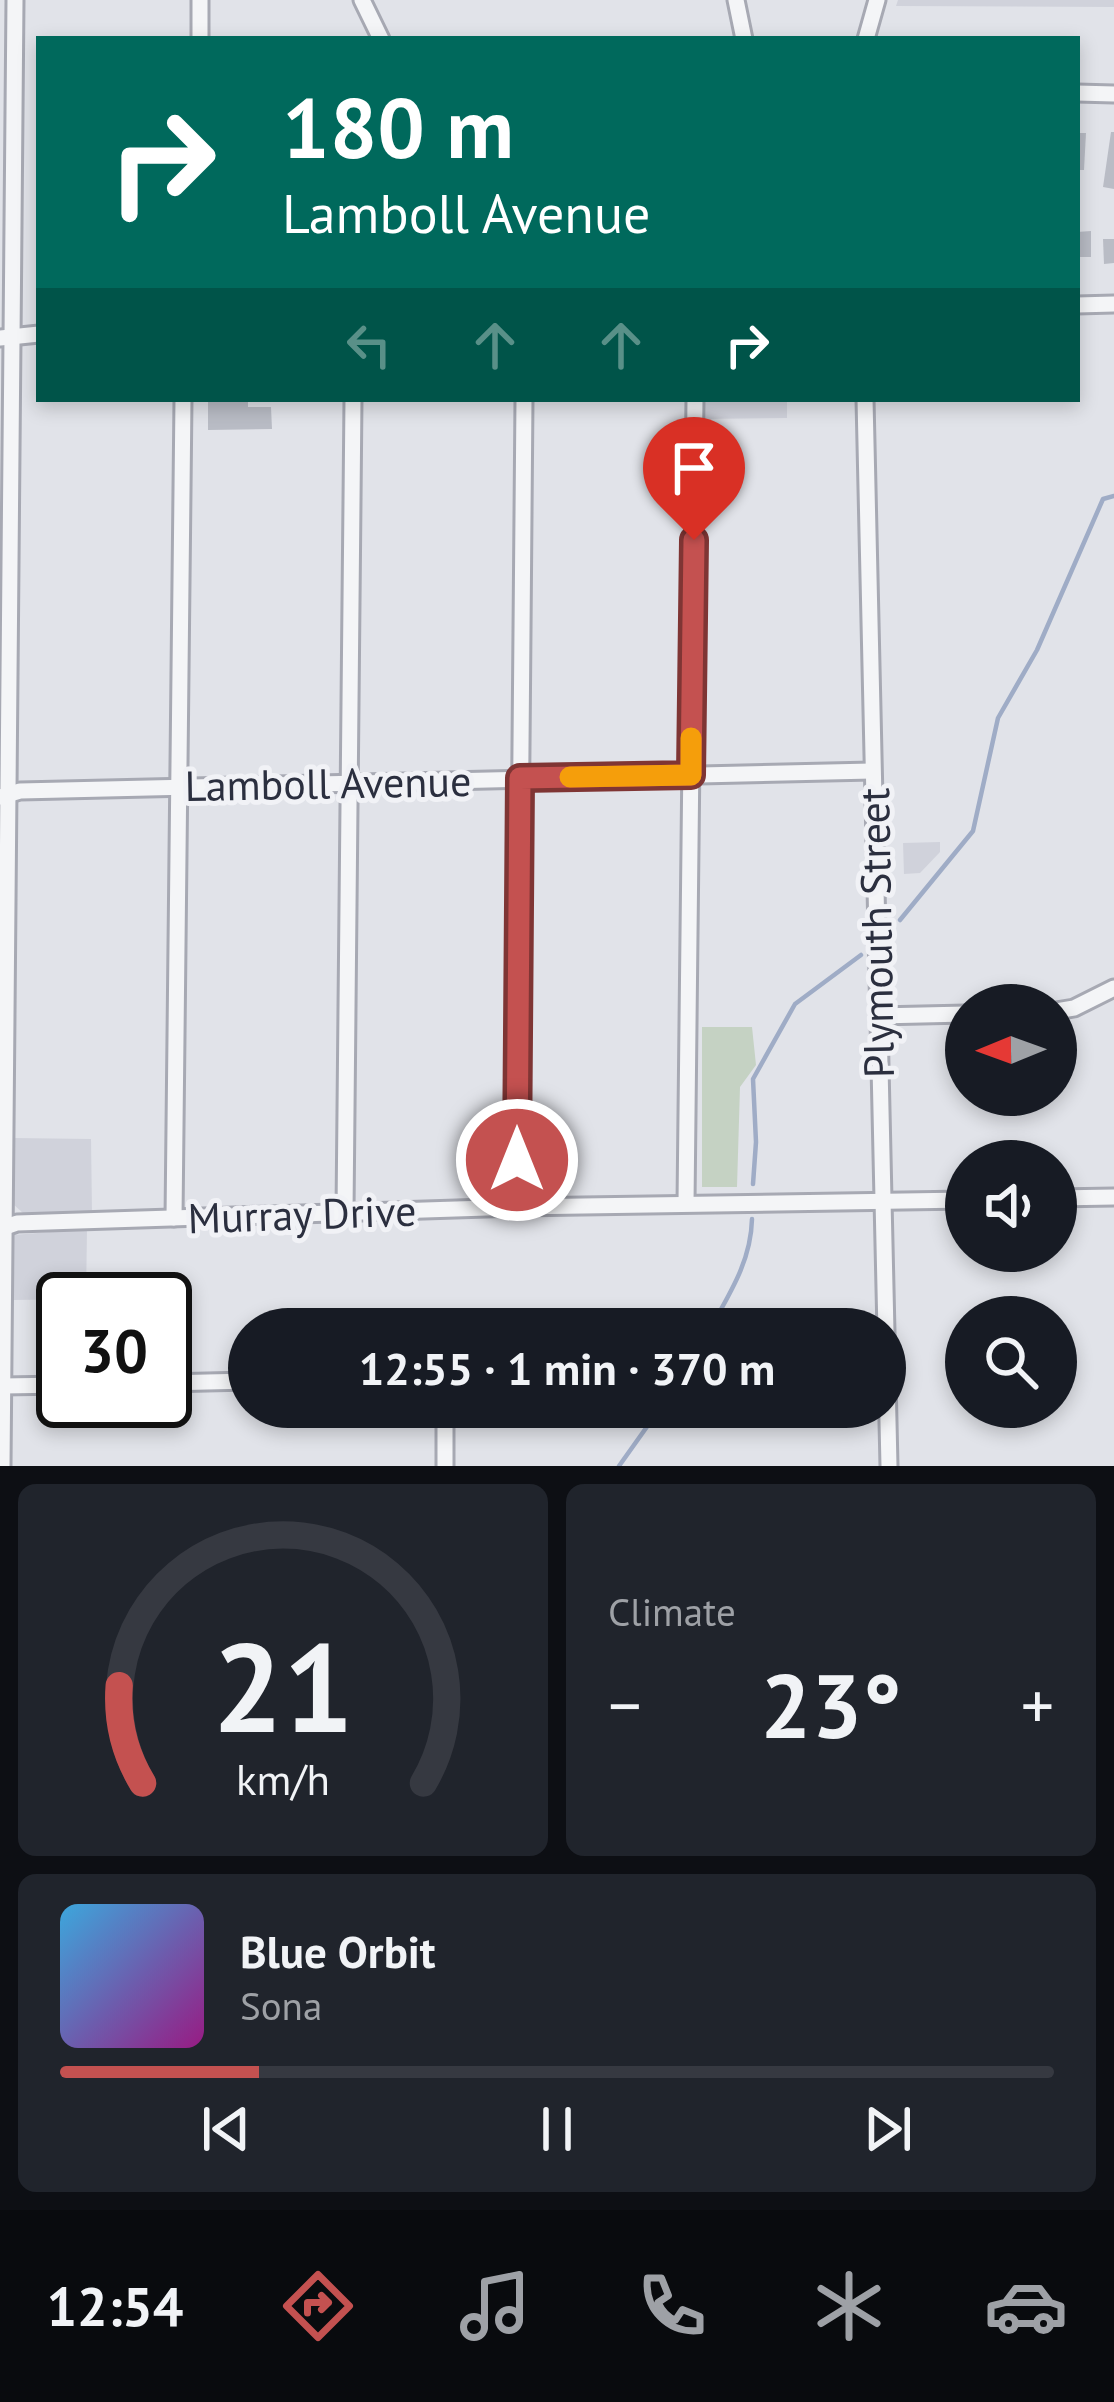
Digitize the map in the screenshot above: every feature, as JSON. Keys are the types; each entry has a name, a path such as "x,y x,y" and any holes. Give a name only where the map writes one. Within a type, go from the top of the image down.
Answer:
{"street":[{"path":"2,1466 4,334 15,0"},
{"path":"200,0 200,36"},
{"path":"362,0 380,36"},
{"path":"736,0 743,36"},
{"path":"867,36 877,0"},
{"path":"1080,93 1114,94"},
{"path":"1080,304 1114,304"},
{"path":"4,334 36,334"},
{"path":"174,1218 183,402"},
{"path":"345,1212 353,402"},
{"path":"517,1207 524,402"},
{"path":"686,1203 695,402"},
{"name":"Plymouth Street","path":"865,402 885,1308"},
{"name":"Lamboll Avenue","path":"3,797 20,791 179,786 872,771"},
{"path":"1077,1006 1114,988"},
{"path":"878,1016 945,1014"},
{"path":"1077,1198 1114,1197"},
{"name":"Murray Drive","path":"2,1228 17,1223 345,1212 945,1200"},
{"path":"192,1382 228,1382"},
{"path":"3,1386 36,1385"},
{"path":"445,1428 445,1466"},
{"name":"Plymouth Street","path":"888,1428 890,1466"}],"shaded area":[{"path":"898,0 1114,0 1114,7 896,6"},
{"path":"701,402 787,402 787,418 700,419"},
{"path":"940,842 940,852 920,873 904,874 903,843"},
{"path":"13,1138 91,1139 92,1213 23,1213 12,1203"},
{"path":"87,1229 86,1272 36,1272 36,1300 13,1300 13,1235"}],"green space":[{"path":"702,1027 752,1027 756,1065 740,1087 737,1187 702,1187"}],"building":[{"path":"1114,132 1114,189 1103,187"},
{"path":"1080,133 1086,133 1084,170 1080,170"},
{"path":"1091,231 1091,257 1080,257 1080,232"},
{"path":"1103,239 1114,239 1114,263 1104,264"},
{"path":"208,402 271,407 272,429 208,430"}],"waterway":[{"path":"900,920 973,831 998,718 1037,650 1103,499 1114,496"},
{"path":"753,1184 753,1079 795,1004 861,955"},
{"path":"722,1308 744,1263 752,1219"},
{"path":"619,1466 646,1428"}],"slow traffic":[{"path":"570,777 691,775 691,738"}],"route":[{"path":"517,1160 520,778 691,775 694,540"}]}
